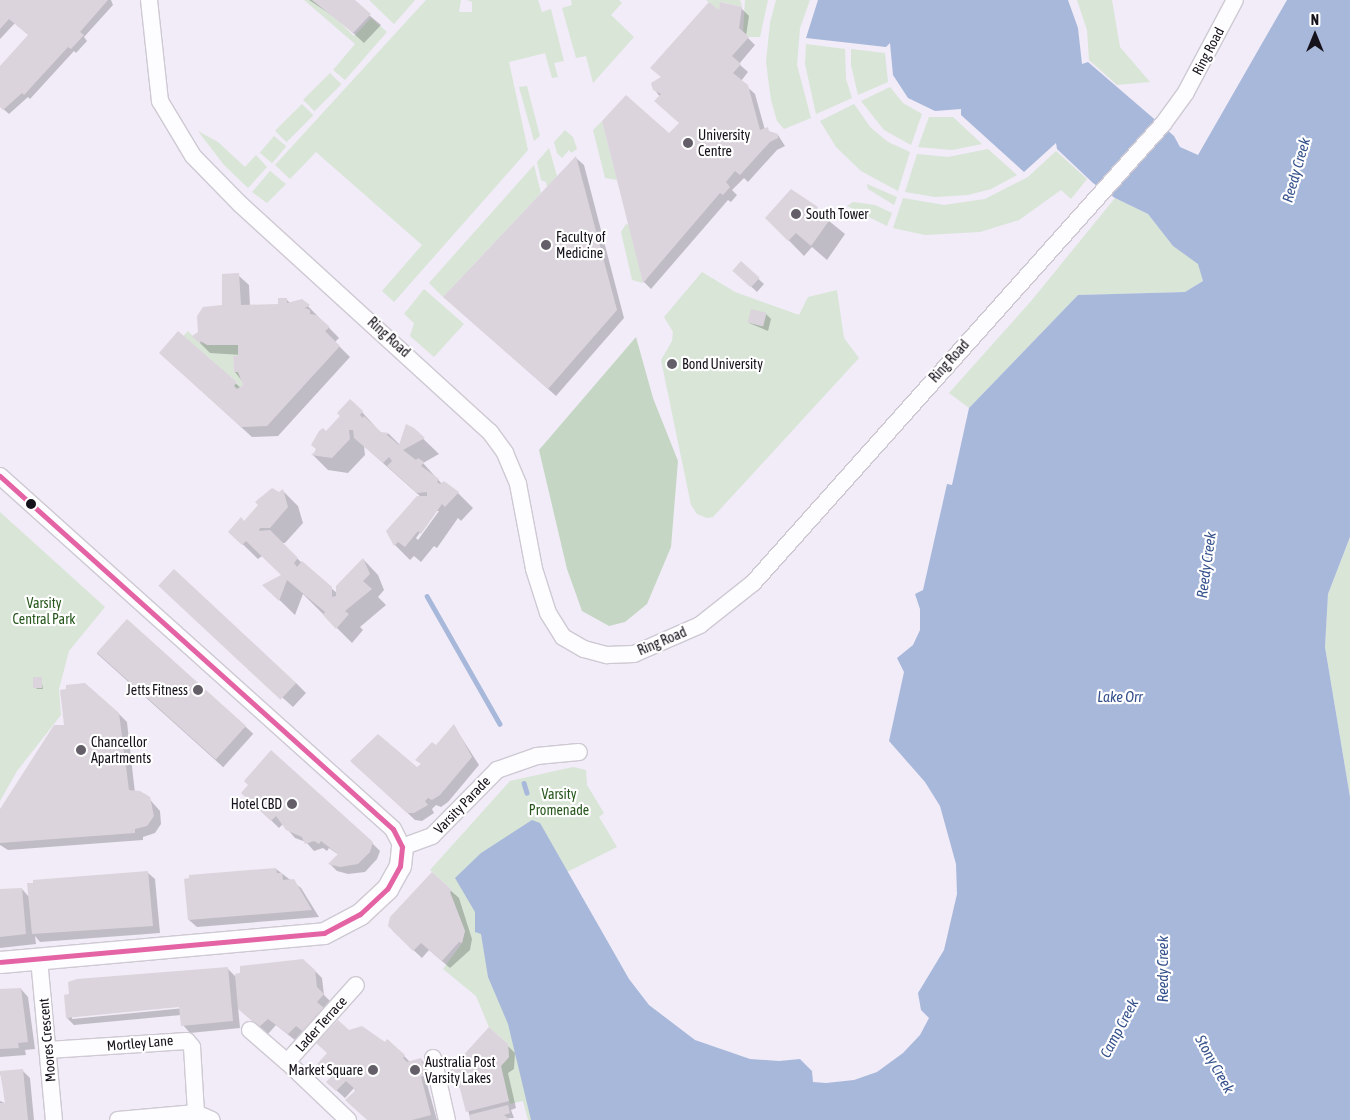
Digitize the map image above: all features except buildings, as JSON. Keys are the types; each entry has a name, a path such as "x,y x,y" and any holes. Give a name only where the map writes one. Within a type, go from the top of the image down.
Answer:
{"street":[{"name":"Ring Road","path":"149,0 160,101 192,156 240,204 490,432 505,453 518,484 534,569 548,613 563,637 584,649 607,655 634,654 700,625 753,583 1163,124 1186,92 1235,0"},
{"path":"0,476 394,829 402,847 400,866 387,889 360,914 324,933 0,962"},
{"name":"Varsity Parade","path":"402,847 432,836 497,770 538,756 579,752"},
{"name":"Moores Crescent","path":"39,959 54,1120"},
{"name":"Lader Terrace","path":"287,1062 356,985"},
{"name":"Lader Terrace","path":"250,1030 348,1120"},
{"name":"Mortley Lane","path":"48,1050 187,1041 192,1047 196,1113"},
{"path":"433,1058 447,1120"},
{"path":"118,1120 196,1113 212,1120"}],"green space":[{"path":"304,0 312,0 327,10 354,36 371,18 387,32 345,80 333,70 355,44"},
{"path":"369,0 415,0 394,24"},
{"path":"426,0 461,0 459,12 472,12 472,2 467,0 538,0 542,12 551,9 564,61 554,63 558,77 552,78 545,53 509,62 528,150 394,302 382,291 422,245 316,152 290,179 275,165"},
{"path":"571,0 619,0 622,3 611,15 634,37 593,83 586,56 576,58 562,8 572,5"},
{"path":"706,0 740,0 742,7 721,2 719,10"},
{"path":"745,0 768,0 760,37 749,37 743,31"},
{"path":"776,0 810,0 800,28 797,65 811,118 784,129 777,121 771,100 766,62 770,23"},
{"path":"1077,0 1112,0 1120,47 1150,82 1117,85 1089,60 1087,30"},
{"path":"806,44 845,49 846,79 852,98 816,114 805,64"},
{"path":"851,49 885,53 888,82 858,95 851,65"},
{"path":"330,73 341,84 314,111 303,100"},
{"path":"527,86 540,136 534,141 519,87"},
{"path":"890,87 903,103 922,114 911,145 884,130 861,101"},
{"path":"302,104 313,115 286,142 275,131"},
{"path":"854,104 871,128 888,142 910,152 898,191 861,171 836,147 820,121"},
{"path":"929,117 953,117 982,144 952,150 918,147"},
{"path":"602,121 617,180 605,178 593,130"},
{"path":"565,130 573,137 577,149 571,153 569,150 562,158 557,153 554,142"},
{"path":"198,131 218,142 245,167 256,155 267,167 248,188 224,165"},
{"path":"274,136 286,146 272,163 260,153"},
{"path":"549,148 557,176 547,187 546,182 541,180 537,162"},
{"path":"988,149 1017,175 991,189 968,195 935,197 905,192 917,154 948,157"},
{"path":"1056,151 1087,179 1071,199 1061,190 1019,220 980,232 925,235 893,228 903,198 944,205 985,199 1028,177"},
{"path":"534,165 541,193 443,297 429,283"},
{"path":"270,171 286,184 267,203 252,192"},
{"path":"867,184 897,197 894,205 868,189"},
{"path":"1115,198 1148,214 1173,246 1199,264 1203,281 1185,292 1078,295 969,408 949,393 1032,300"},
{"path":"853,202 875,205 892,213 887,226 847,206"},
{"path":"626,224 629,225 643,283 632,280 621,232"},
{"path":"702,272 735,292 799,315 808,297 837,290 844,338 859,358 713,517 707,518 697,514 691,505 661,360 672,341 673,332 664,317"},
{"path":"424,289 464,324 434,357 410,336 414,323 404,314"},
{"path":"188,331 199,343 238,345 238,356 233,357 234,372 238,372 243,385 237,389 234,386 237,382 183,336"},
{"path":"636,337 653,398 678,461 671,547 647,604 625,622 609,626 582,611 567,569 539,450"},
{"name":"Varsity Central Park","path":"0,512 105,607 69,651 59,689 61,715 17,771 0,801"},
{"path":"1350,537 1350,797 1325,647 1328,594"},
{"name":"Varsity Promenade","path":"573,767 586,770 587,785 604,813 599,817 617,847 563,874 473,889 537,1120 528,1120 523,1101 510,1104 506,1093 501,1066 509,1057 508,1044 489,1027 476,996 443,969 462,943 465,931 450,892 452,890 430,870 510,781"}],"water":[{"name":"Lake Orr","path":"818,0 1068,0 1078,28 1082,64 1088,62 1174,136 1180,147 1198,155 1287,0 1350,0 1350,537 1328,594 1325,647 1350,797 1350,1120 531,1120 508,1024 488,977 481,934 475,932 475,912 455,878 481,853 532,820 540,823 629,979 649,1005 695,1040 750,1059 779,1061 800,1059 812,1071 813,1082 826,1083 854,1080 877,1072 903,1053 920,1035 929,1018 921,1010 918,993 944,950 957,894 956,864 940,806 925,782 889,741 904,672 897,658 913,645 920,630 920,609 915,594 923,590 947,484 952,485 969,408 1078,295 1185,292 1203,281 1198,264 1173,246 1148,214 1115,198 1093,183 1057,149 1056,143 1024,172 961,115 961,109 935,111 908,98 893,75 890,43 886,47 806,38"}],"waterway":[{"path":"427,596 500,724"},
{"path":"524,783 527,793"}],"transit line":[{"path":"0,476 393,829 402,847 400,866 387,889 360,914 324,933 0,962"}],"place":[{"name":"University Centre","path":"688,143"},
{"name":"South Tower","path":"796,214"},
{"name":"Faculty of Medicine","path":"546,245"},
{"name":"Bond University","path":"672,364"},
{"name":"Jetts Fitness","path":"198,690"},
{"name":"Chancellor Apartments","path":"81,750"},
{"name":"Hotel CBD","path":"292,804"},
{"name":"Market Square","path":"373,1070"},
{"name":"Australia Post Varsity Lakes","path":"415,1070"}],"water label":[{"name":"Reedy Creek","path":"1296,170"},
{"name":"Reedy Creek","path":"1206,565"},
{"name":"Reedy Creek","path":"1163,969"},
{"name":"Camp Creek","path":"1119,1028"},
{"name":"Stony Creek","path":"1215,1064"}]}
